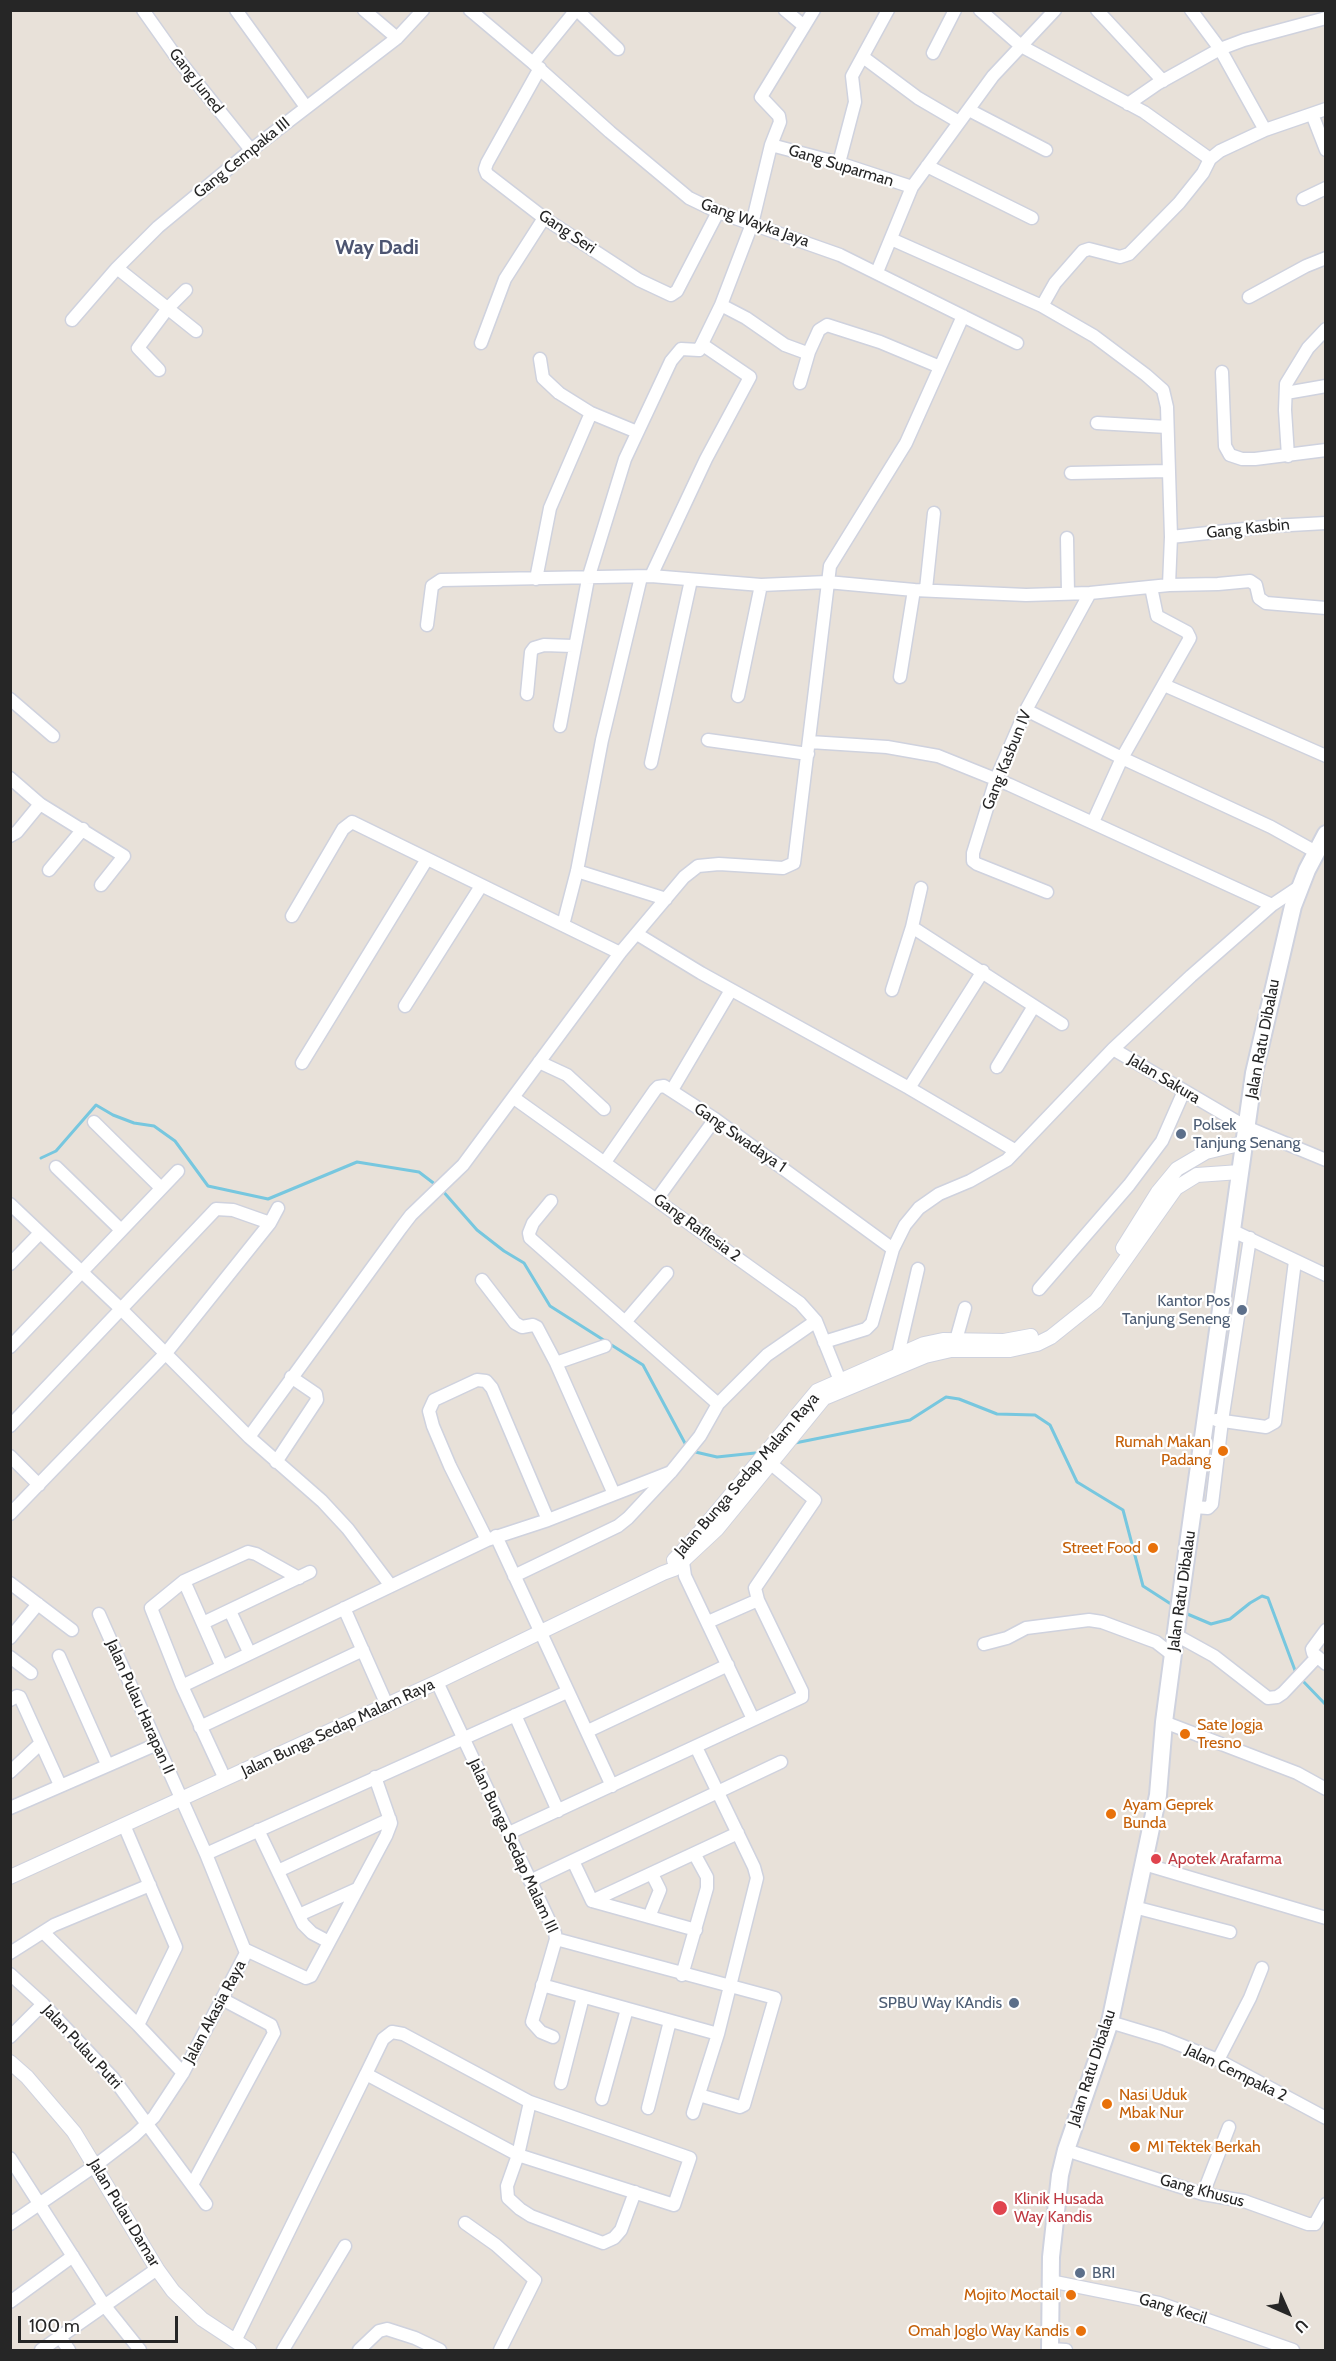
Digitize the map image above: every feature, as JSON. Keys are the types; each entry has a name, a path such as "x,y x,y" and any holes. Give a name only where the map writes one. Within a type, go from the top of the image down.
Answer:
{"main road":[{"name":"Jalan Ratu Dibalau","path":"1055,2350 1050,2281 1056,2210 1066,2150 1110,2022 1158,1795 1164,1722 1194,1507 1214,1419 1231,1230 1262,1035 1299,888 1321,855 1326,834"}],"street":[{"name":"Gang Juned","path":"143,10 177,58 251,150"},
{"path":"236,10 306,107"},
{"path":"364,10 397,38"},
{"name":"Gang Cempaka III","path":"72,320 117,268 158,227 251,150 397,38 423,10"},
{"name":"Gang Wayka Jaya","path":"470,10 677,189 699,204 806,241 877,272 1017,343"},
{"path":"536,66 576,10 618,49"},
{"path":"785,10 804,26"},
{"path":"560,726 573,646 588,579 613,504 621,471 637,432 678,351 681,349 698,351 721,305 752,224 771,145 780,119 761,97 814,10"},
{"path":"839,163 855,102 852,76 888,10"},
{"path":"933,53 955,10"},
{"path":"980,10 1021,46 1144,112 1210,159"},
{"path":"877,272 912,187 993,76 1055,10"},
{"path":"1097,10 1163,81"},
{"path":"1191,10 1220,49 1265,130"},
{"path":"1128,104 1220,49 1244,40 1326,18"},
{"path":"863,57 918,98 959,122"},
{"name":"Gang Seri","path":"536,66 485,169 544,219 639,280 672,295 677,291 718,212"},
{"path":"1042,306 1055,284 1083,251 1089,249 1120,257 1129,254 1179,203 1203,173 1210,159 1220,151 1265,130 1326,109"},
{"path":"969,110 1046,150"},
{"path":"1312,114 1326,150"},
{"name":"Gang Suparman","path":"771,145 839,163 912,187"},
{"path":"927,166 1032,218"},
{"path":"1303,199 1326,188"},
{"path":"481,343 505,279 544,219"},
{"path":"891,239 1042,306 1094,336 1160,387 1166,397 1171,537 1169,585"},
{"path":"1249,297 1306,266 1326,258"},
{"path":"117,268 196,331"},
{"path":"159,370 138,348 168,308 186,290"},
{"path":"721,305 746,318 785,345 809,352"},
{"path":"249,1437 401,1228 452,1177 514,1098 620,953 684,877 698,866 719,864 783,868 794,863 827,582 835,557 906,443 963,316"},
{"path":"800,383 809,352 819,330 827,325 880,342 940,367"},
{"path":"1288,456 1286,384 1308,348 1326,329"},
{"path":"563,925 577,871 598,757 646,577 750,377 703,345"},
{"path":"540,359 540,373 565,398 591,413 637,432"},
{"path":"1222,372 1225,446 1235,458 1288,456 1326,450"},
{"path":"1286,393 1326,386"},
{"path":"536,579 550,508 591,413"},
{"path":"1097,423 1167,427"},
{"path":"1071,473 1168,471"},
{"path":"900,678 934,513"},
{"name":"Gang Kasbin","path":"1171,537 1272,526 1326,523"},
{"path":"1067,538 1068,593"},
{"path":"427,625 432,586 437,581 536,579 646,577 761,585 827,582 1026,595 1090,593 1169,585 1250,581 1256,585 1259,598 1266,603 1326,608"},
{"path":"651,763 692,580"},
{"path":"738,696 761,585"},
{"path":"1093,822 1122,758 1186,647 1190,636 1157,616 1151,587"},
{"name":"Gang Kasbun IV","path":"1047,892 985,868 973,861 973,853 996,779 1026,710 1090,593"},
{"path":"527,694 534,648 541,645 573,646"},
{"path":"1164,685 1326,756"},
{"path":"10,699 53,736"},
{"path":"1026,710 1270,827 1321,855"},
{"path":"708,740 809,748 919,751 938,756 1093,822 1272,905"},
{"path":"10,778 40,804 124,856 101,885"},
{"path":"10,836 17,832 40,804"},
{"path":"292,915 350,822 620,953"},
{"path":"49,870 82,829"},
{"path":"302,1062 427,859"},
{"path":"577,871 666,899"},
{"path":"405,1006 482,886"},
{"path":"892,990 912,927 921,888"},
{"path":"824,1342 870,1326 874,1319 893,1249 911,1216 928,1199 997,1167 1017,1151 1062,1100 1198,968 1272,905 1299,888"},
{"path":"912,927 1062,1024"},
{"path":"637,934 731,990 909,1088 1017,1151"},
{"path":"909,1088 983,971"},
{"path":"605,1162 658,1086 672,1090 731,990"},
{"path":"997,1067 1034,1006"},
{"name":"Jalan Sakura","path":"1113,1049 1184,1091 1245,1135 1326,1160"},
{"path":"539,1062 567,1076 604,1109"},
{"name":"Gang Swadaya 1","path":"672,1090 893,1249"},
{"path":"1040,1289 1129,1185 1162,1141 1184,1091"},
{"name":"Gang Raflesia 2","path":"514,1098 801,1303 816,1321 842,1384"},
{"path":"657,1199 715,1119"},
{"path":"94,1122 160,1188"},
{"name":"Jalan Bunga Sedap Malam Raya","path":"10,1877 437,1682 676,1567 717,1529 768,1459 791,1437 824,1398 842,1384 924,1344 956,1340 1022,1339 1037,1335 1074,1310 1103,1280 1158,1192 1177,1169 1206,1152 1245,1135"},
{"path":"56,1167 121,1230"},
{"path":"10,1347 178,1171"},
{"name":"Jalan Bunga Sedap Malam Raya","path":"768,1459 774,1441 811,1397 842,1384 940,1352 1010,1350 1037,1344 1051,1337 1096,1301 1176,1188 1197,1175 1240,1172"},
{"path":"551,1201 533,1223 529,1233 530,1238 718,1404"},
{"path":"10,1204 121,1309 249,1437 322,1501 348,1529 391,1586"},
{"path":"10,1514 166,1353 270,1223 278,1208"},
{"path":"10,1426 216,1209 233,1210 270,1223"},
{"path":"1231,1230 1326,1275"},
{"path":"10,1264 40,1233"},
{"path":"1250,1239 1214,1419 1266,1427 1275,1422 1295,1261"},
{"path":"898,1355 918,1269"},
{"path":"625,1322 667,1273"},
{"path":"482,1280 515,1323 522,1327 533,1325 537,1327 614,1494"},
{"path":"956,1340 965,1308"},
{"path":"514,1576 624,1522 684,1457 700,1436 718,1404 767,1355 816,1321"},
{"path":"556,1364 605,1346"},
{"path":"276,1462 317,1400 316,1394 291,1377"},
{"path":"548,1520 492,1388 486,1382 477,1380 434,1400 429,1411 450,1466 514,1576 612,1786"},
{"path":"10,1456 39,1485"},
{"path":"509,1833 799,1699 803,1693 755,1592 756,1585 815,1503 811,1496 768,1459"},
{"path":"182,1686 249,1652 492,1538 548,1520 671,1472"},
{"path":"203,1623 304,1575 248,1552 184,1581 151,1608 182,1686 225,1779"},
{"path":"676,1567 708,1622 753,1719"},
{"path":"184,1581 222,1667"},
{"path":"10,1583 72,1630"},
{"path":"708,1622 758,1600"},
{"path":"10,1638 38,1604"},
{"path":"344,1608 387,1705"},
{"path":"230,1611 249,1652"},
{"name":"Jalan Pulau Harapan II","path":"99,1614 181,1799"},
{"path":"984,1644 1007,1638 1026,1628 1089,1620 1102,1622 1156,1642 1174,1656"},
{"path":"1176,1635 1214,1656 1268,1698 1277,1697 1321,1661 1312,1649 1326,1630"},
{"path":"200,1727 363,1650"},
{"path":"59,1656 107,1764"},
{"path":"10,1657 31,1673"},
{"path":"588,1731 728,1665"},
{"name":"Jalan Bunga Sedap Malam III","path":"437,1682 509,1833 556,1939 532,2022 534,2027 541,2032 554,2037"},
{"path":"206,1854 567,1692"},
{"path":"10,1700 17,1696 20,1697 60,1785"},
{"path":"515,1715 558,1811"},
{"path":"1164,1722 1297,1773 1326,1789"},
{"path":"10,1772 41,1743"},
{"path":"10,1808 157,1744"},
{"path":"693,2113 718,2034 757,1878 696,1747"},
{"path":"530,1881 781,1762"},
{"path":"246,1950 309,1978 386,1836 390,1819 375,1777"},
{"name":"Jalan Akasia Raya","path":"10,2224 96,2165 147,2126 164,2105 183,2073 245,1956 246,1950 181,1799"},
{"path":"278,1871 390,1819"},
{"path":"124,1825 176,1947 138,2025"},
{"path":"258,1830 308,1930 329,1942"},
{"path":"592,1901 738,1833"},
{"path":"682,1975 708,1881 695,1855"},
{"path":"573,1861 592,1901 696,1930"},
{"path":"1144,1864 1326,1918"},
{"path":"649,1917 660,1890 652,1874"},
{"path":"10,1953 65,1920 150,1885"},
{"path":"299,1915 357,1889"},
{"path":"1134,1907 1230,1932"},
{"path":"43,1932 138,2025 183,2073"},
{"path":"556,1939 682,1975 776,1998 744,2105 740,2107 699,2095"},
{"path":"1218,2060 1250,1998 1262,1968"},
{"name":"Jalan Pulau Putri","path":"10,1974 43,2004 114,2078 147,2126 193,2183 206,2204"},
{"path":"542,1985 718,2034"},
{"path":"561,2083 583,1996"},
{"path":"193,2183 274,2032 272,2025 222,1999"},
{"path":"10,2037 43,2004"},
{"path":"602,2099 627,2009"},
{"path":"648,2108 670,2021"},
{"name":"Jalan Cempaka 2","path":"1110,2022 1163,2038 1218,2060 1326,2118"},
{"path":"240,2347 366,2074 383,2039 392,2032 403,2034 530,2102 690,2158 674,2205 518,2155 366,2074"},
{"name":"Jalan Pulau Damar","path":"10,2062 55,2108 74,2132 157,2269 186,2304 240,2347"},
{"path":"530,2102 518,2155 507,2186 508,2198 531,2216 603,2243 614,2238 621,2230 635,2192"},
{"path":"1203,2194 1229,2127"},
{"name":"Gang Khusus","path":"1066,2150 1203,2194 1245,2201 1308,2224 1315,2224 1326,2204"},
{"path":"10,2158 104,2305 140,2350"},
{"path":"465,2223 490,2240 535,2280 500,2350"},
{"path":"283,2350 345,2246"},
{"path":"10,2302 73,2256"},
{"path":"41,2350 157,2269"},
{"name":"Gang Kecil","path":"1050,2281 1159,2303 1293,2350"},
{"path":"359,2350 379,2331 387,2330 415,2338 440,2350"},
{"path":"60,2337 69,2350"}],"waterway":[{"path":"41,1158 56,1151 96,1105 134,1123 154,1126 175,1141 208,1186 268,1199 357,1162 419,1172 436,1185"},
{"path":"441,1189 477,1230 524,1263 550,1306 643,1365 687,1447"},
{"path":"795,1443 910,1420 946,1397 959,1399 997,1414 1035,1415 1050,1425 1077,1482 1123,1510 1143,1586 1174,1606"},
{"path":"691,1451 717,1457 755,1453"},
{"path":"1185,1613 1211,1624 1230,1619 1262,1596 1268,1598 1296,1673"},
{"path":"1300,1678 1326,1705"}],"place":[{"name":"Polsek Tanjung Senang","path":"1181,1134"},
{"name":"Kantor Pos Tanjung Seneng","path":"1242,1310"},
{"name":"Rumah Makan Padang","path":"1223,1451"},
{"name":"Street Food","path":"1153,1548"},
{"name":"Sate Jogja Tresno","path":"1185,1734"},
{"name":"Ayam Geprek Bunda","path":"1111,1814"},
{"name":"Apotek Arafarma","path":"1156,1859"},
{"name":"SPBU Way KAndis","path":"1014,2003"},
{"name":"Nasi Uduk Mbak Nur","path":"1107,2104"},
{"name":"MI Tektek Berkah","path":"1135,2147"},
{"name":"Klinik Husada Way Kandis","path":"1000,2208"},
{"name":"BRI","path":"1080,2273"},
{"name":"Mojito Moctail","path":"1071,2295"},
{"name":"Omah Joglo Way Kandis","path":"1081,2331"}],"district":[{"name":"Way Dadi","path":"377,248"}]}
